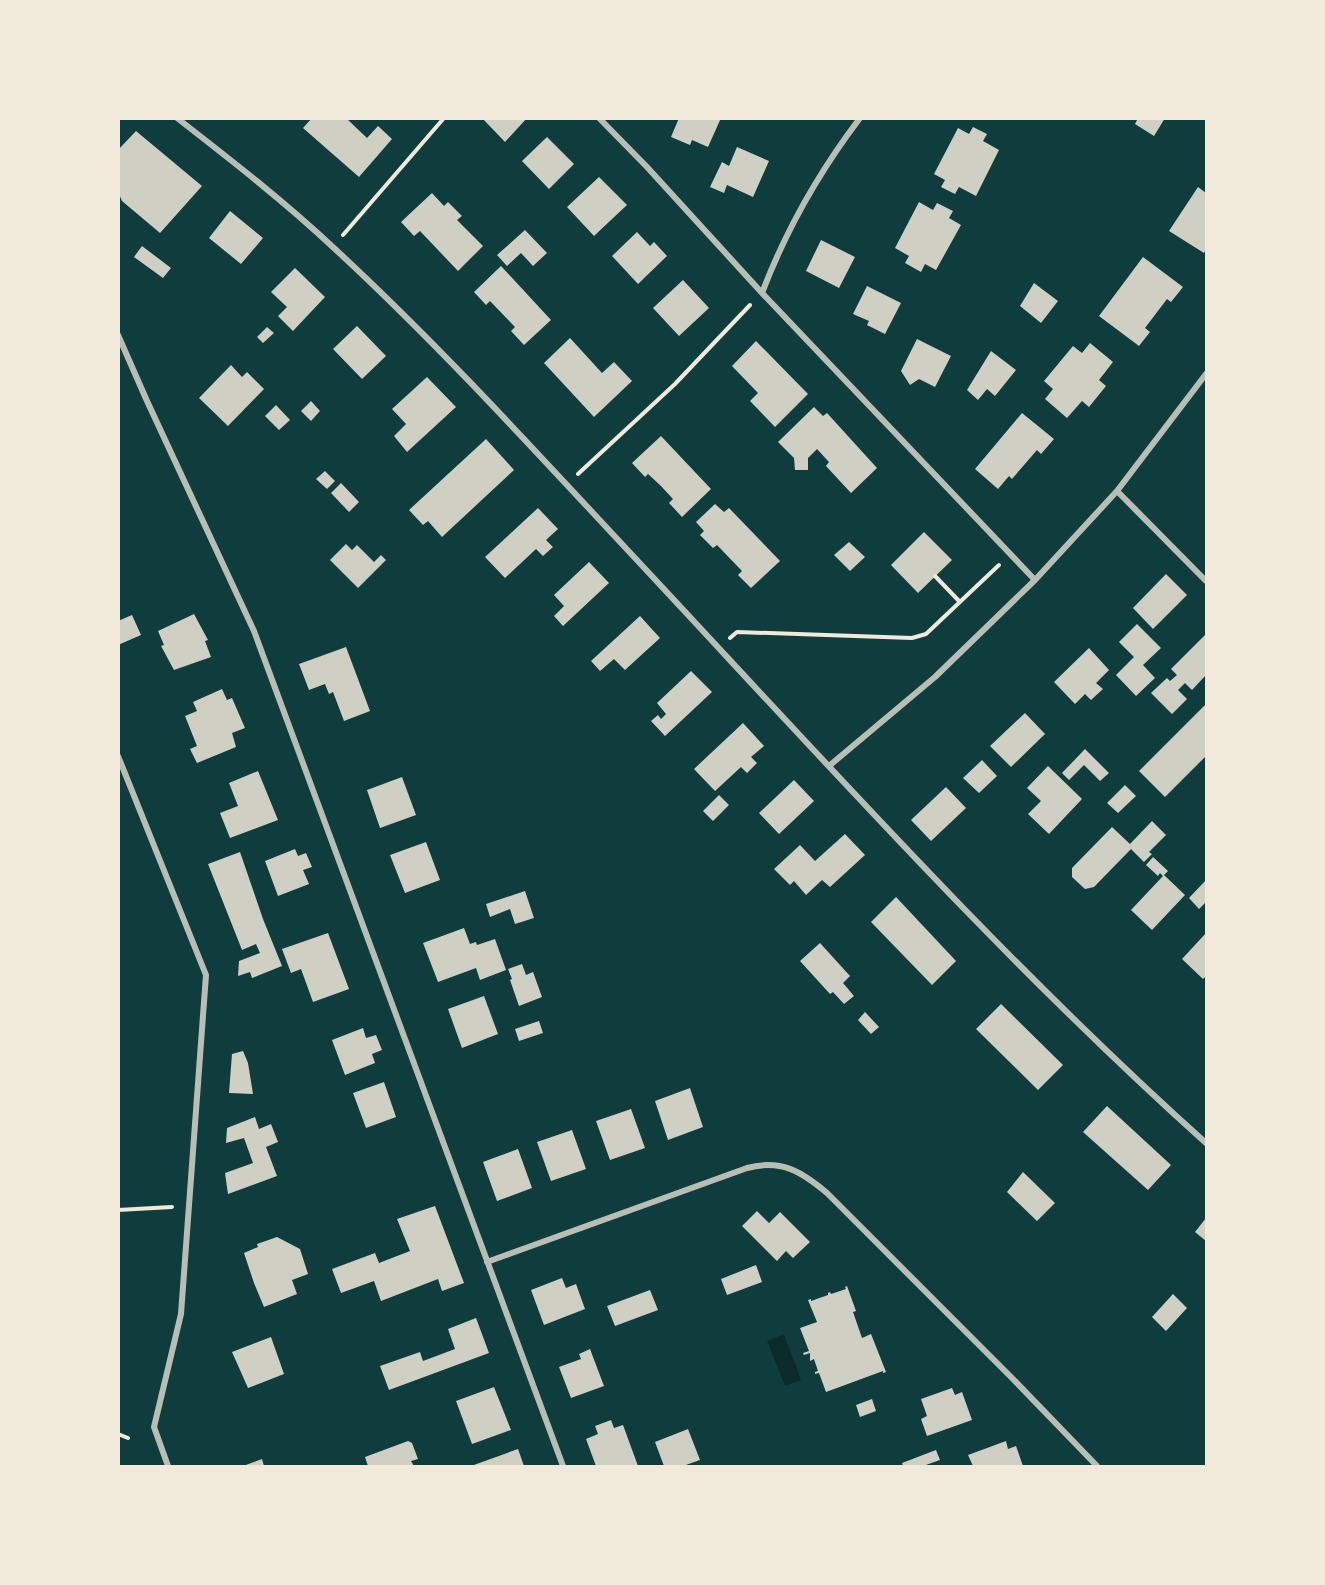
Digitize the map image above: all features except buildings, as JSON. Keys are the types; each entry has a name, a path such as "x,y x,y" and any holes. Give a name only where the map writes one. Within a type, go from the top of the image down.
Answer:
{"street":[{"path":"177,118 249,174 333,246 401,313 566,484 975,920 1053,998 1206,1143"},
{"path":"598,118 1035,580"},
{"path":"762,293 775,259 815,182 860,118"},
{"path":"118,335 254,631 562,1467"},
{"path":"829,766 935,677 1035,580 1117,491 1206,374"},
{"path":"1117,491 1206,581"},
{"path":"118,756 206,975 181,1314 154,1427 168,1467"},
{"path":"487,1262 747,1168 763,1164 793,1169 807,1176 827,1193 1098,1467"}],"path":[{"path":"333,246 444,118"},
{"path":"566,484 675,384 762,293"},
{"path":"718,647 737,632 912,638 926,634 1010,554"},
{"path":"935,576 960,602"},
{"path":"118,1210 188,1206"},
{"path":"118,1434 128,1438"}],"water":[{"path":"784,1334 801,1380 785,1386 767,1341"}]}
